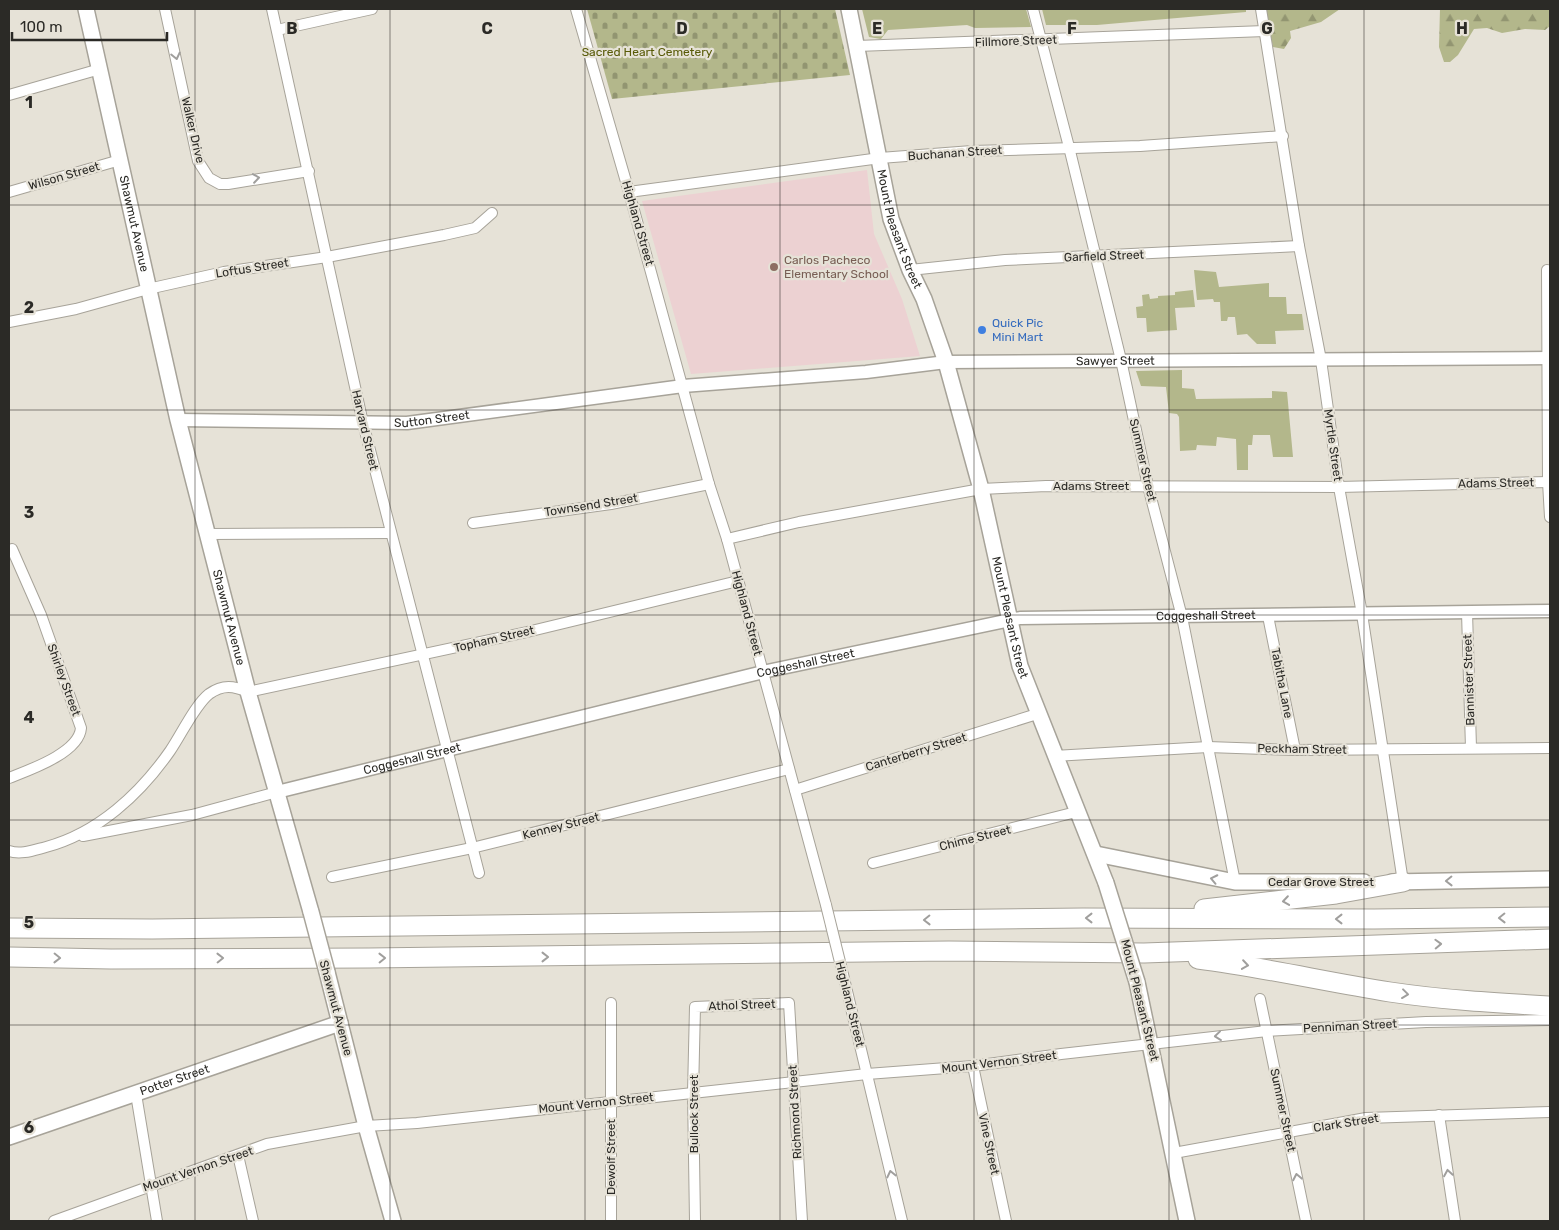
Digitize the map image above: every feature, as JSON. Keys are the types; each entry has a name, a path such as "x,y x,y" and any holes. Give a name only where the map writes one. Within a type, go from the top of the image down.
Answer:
{"highway":[{"path":"1134,918 1336,894 1403,882"},
{"path":"9,928 152,929 1134,918 1550,917"},
{"path":"9,957 120,959 378,958 949,951 1144,953 1550,939"},
{"path":"1144,953 1256,967 1392,992 1486,1003 1550,1006"}],"main road":[{"name":"Shawmut Avenue","path":"86,9 178,420 209,534 248,692 311,912 366,1126 394,1221"},
{"name":"Mount Pleasant Street","path":"850,9 891,219 910,270 924,299 946,362 981,489 1008,620 1020,666 1076,812 1096,854 1137,982 1187,1221"},
{"name":"Cedar Grove Street","path":"1096,854 1235,882 1403,882 1550,879"},
{"name":"Potter Street","path":"9,1137 340,1023"}],"street":[{"name":"Walker Drive","path":"165,9 195,150 206,176 215,182 228,184 309,171"},
{"name":"Harvard Street","path":"272,9 363,423 390,534 479,873"},
{"path":"277,30 372,9"},
{"name":"Highland Street","path":"576,9 629,192 709,484 727,539 826,905 902,1221"},
{"name":"Summer Street","path":"1033,9 1069,147 1121,360 1148,486 1182,617 1235,882"},
{"name":"Myrtle Street","path":"1261,9 1283,136 1299,246 1321,360 1339,487 1362,614 1403,882"},
{"name":"Fillmore Street","path":"858,46 1041,40 1160,33 1265,31"},
{"path":"9,95 100,69"},
{"name":"Buchanan Street","path":"629,192 880,158 972,151 1140,146 1283,136"},
{"name":"Wilson Street","path":"9,192 120,160"},
{"name":"Loftus Street","path":"9,322 76,309 148,289 224,272 327,257 475,228 492,213"},
{"name":"Garfield Street","path":"910,270 1005,260 1299,246"},
{"path":"1547,270 1550,517"},
{"name":"Sawyer Street","path":"683,386 866,372 946,362 1549,358"},
{"name":"Sutton Street","path":"178,420 407,423 683,386"},
{"name":"Adams Street","path":"727,539 799,522 981,489 1046,486 1339,487 1549,482"},
{"name":"Townsend Street","path":"473,523 611,504 709,484"},
{"path":"209,534 390,534"},
{"name":"Shirley Street","path":"9,778 62,752 76,741 80,734 80,728 41,616 12,549"},
{"name":"Topham Street","path":"248,692 423,655 738,580"},
{"name":"Coggeshall Street","path":"77,837 192,815 277,792 354,775 446,750 763,672 1008,620 1550,611"},
{"name":"Bannister Street","path":"1467,612 1471,748"},
{"name":"Tabitha Lane","path":"1268,616 1295,750"},
{"path":"9,851 31,851 77,837 108,816 148,779 209,695 233,685 248,692"},
{"name":"Canterberry Street","path":"795,790 1038,714"},
{"name":"Peckham Street","path":"1054,756 1208,747 1295,750 1550,748"},
{"name":"Kenney Street","path":"332,877 472,848 789,769"},
{"name":"Chime Street","path":"873,863 1076,812"},
{"name":"Summer Street","path":"1260,998 1306,1221"},
{"name":"Dewolf Street","path":"611,1003 611,1221"},
{"name":"Athol Street","path":"695,1007 789,1003"},
{"name":"Richmond Street","path":"789,1003 802,1221"},
{"name":"Bullock Street","path":"695,1007 693,1093 695,1221"},
{"name":"Penniman Street","path":"1151,1044 1267,1031 1426,1022 1550,1020"},
{"name":"Mount Vernon Street","path":"54,1221 290,1138 366,1126 417,1123 867,1074 973,1066 1151,1044"},
{"name":"Vine Street","path":"973,1066 1006,1221"},
{"path":"136,1094 156,1221"},
{"name":"Clark Street","path":"1174,1152 1366,1118 1550,1112"},
{"path":"1439,1115 1455,1221"},
{"path":"238,1155 253,1221"}],"shaded area":[{"name":"Carlos Pacheco Elementary School","path":"867,170 874,234 902,299 920,356 691,374 642,201"}],"green space":[{"name":"Sacred Heart Cemetery","path":"587,9 835,9 850,75 612,99"},
{"path":"862,9 1026,9 1031,27 975,28 967,25 888,30 881,39 869,37"},
{"path":"1042,9 1246,9 1246,12 1097,25 1046,25"},
{"path":"1265,9 1340,9 1321,22 1290,31 1291,38 1284,49 1273,47"},
{"path":"1440,9 1550,9 1550,26 1545,30 1525,29 1502,33 1487,28 1474,29 1458,55 1450,62 1444,62 1439,47"},
{"path":"1194,270 1216,272 1219,287 1269,283 1269,297 1286,297 1287,314 1302,314 1304,330 1275,331 1276,344 1257,344 1247,334 1237,335 1235,317 1228,317 1227,321 1221,321 1220,302 1214,302 1213,299 1197,300"},
{"path":"1193,290 1195,307 1175,308 1177,330 1147,332 1146,318 1137,318 1136,307 1143,306 1142,295 1149,294 1150,299 1158,298 1158,296 1175,295 1175,292"},
{"path":"1182,370 1182,388 1194,389 1196,399 1272,398 1272,391 1287,392 1293,457 1273,457 1270,435 1253,435 1252,445 1248,445 1248,470 1237,470 1236,439 1217,437 1216,446 1197,445 1196,450 1180,451 1179,417 1177,414 1169,413 1166,387 1141,386 1136,371"}],"place":[{"name":"Carlos Pacheco Elementary School","path":"774,267"},
{"name":"Quick Pic Mini Mart","path":"982,330"}]}
